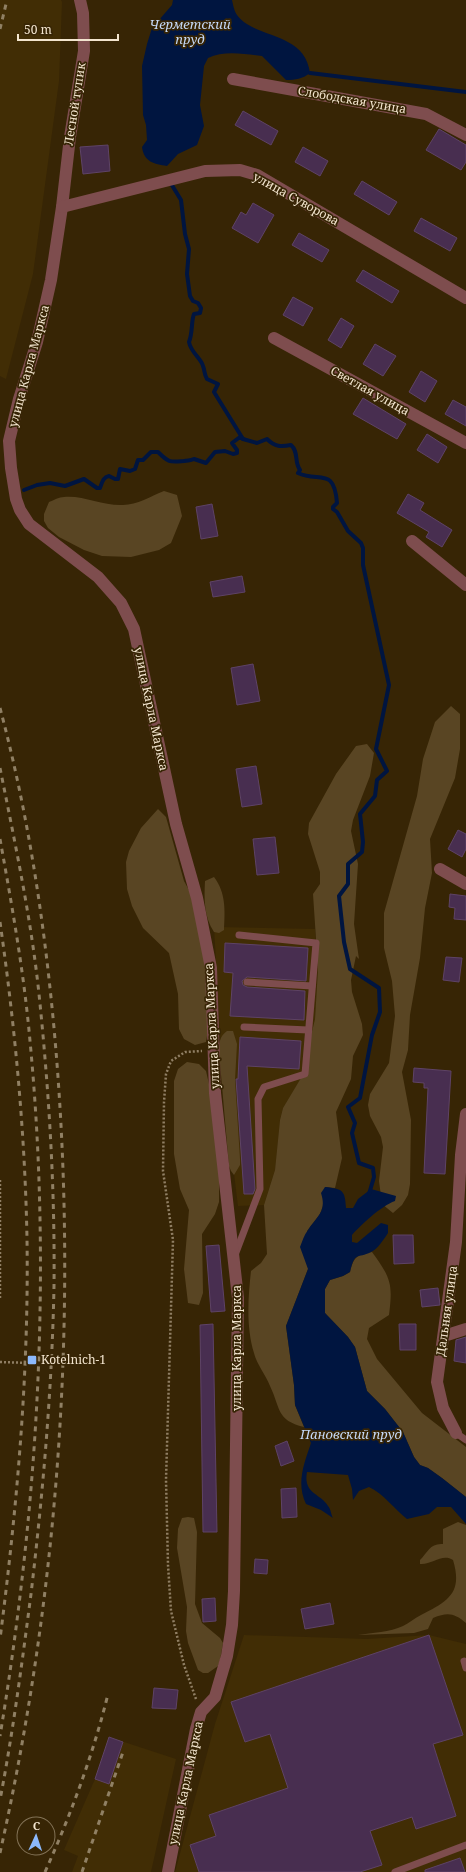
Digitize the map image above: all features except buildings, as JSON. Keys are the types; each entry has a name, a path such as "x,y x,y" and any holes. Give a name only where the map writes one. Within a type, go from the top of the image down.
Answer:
{"street":[{"name":"Лесной тупик","path":"62,207 70,137 84,51 83,13 80,0"},
{"name":"Слободская улица","path":"233,79 426,114 466,135"},
{"name":"улица Суворова","path":"62,207 205,171 240,170 257,175 466,298"},
{"name":"улица Карла Маркса","path":"62,207 51,280 37,342 19,399 9,441 14,489 20,510 29,524 102,581 121,603 134,629 176,824 197,898 211,968 213,1051 216,1093 238,1298 232,1619 227,1656 215,1697 201,1712 196,1729 168,1872"},
{"name":"Светлая улица","path":"274,338 466,443"},
{"path":"412,541 466,585"},
{"path":"440,869 466,884"},
{"name":"Дальняя улица","path":"456,1433 443,1408 437,1382 456,1242 461,1155 466,1114"},
{"path":"444,1336 466,1329"}],"lane":[{"path":"234,1256 260,1189 258,1099 264,1087 305,1074 316,943 239,935"},
{"path":"247,982 312,986"},
{"path":"244,1027 308,1030"},
{"path":"456,1433 466,1440"},
{"path":"395,1872 466,1845"}],"path":[{"path":"201,1712 184,1665 171,1611 168,1565 166,1480 173,1240 163,1171 164,1102 166,1074 171,1061 185,1052 213,1051"},
{"path":"0,1180 0,1299"},
{"path":"0,1362 32,1363"}],"shaded area":[{"path":"0,0 61,0 62,2 59,81 33,274 6,379 0,376"},
{"path":"164,491 177,495 182,516 171,543 159,550 131,557 102,556 84,550 59,537 48,528 44,521 44,514 49,502 60,498 71,497 108,504 128,505"},
{"path":"451,706 460,714 460,749 455,778 430,839 432,873 425,908 420,958 410,1015 408,1050 402,1072 411,1120 410,1184 408,1195 402,1205 393,1213 382,1204 379,1181 383,1147 381,1137 370,1116 368,1105 370,1094 389,1063 395,1016 392,981 384,948 384,913 417,796 423,759 435,722"},
{"path":"367,744 374,753 370,776 353,820 351,831 358,864 354,924 359,959 356,956 351,980 352,992 362,1024 363,1035 353,1056 351,1079 336,1112 342,1158 335,1188 325,1187 324,1203 320,1214 307,1231 308,1269 286,1326 294,1385 295,1405 304,1427 288,1421 284,1417 255,1357 251,1343 249,1323 250,1281 251,1271 261,1263 267,1254 264,1205 275,1170 280,1120 283,1108 301,1078 315,1019 318,969 313,894 320,884 320,872 308,834 309,823 336,774 356,746"},
{"path":"158,809 166,817 184,881 195,901 207,970 208,1030 206,1042 195,1045 184,1039 179,1029 178,994 169,953 143,928 132,906 127,889 126,862 129,851 141,828"},
{"path":"214,877 221,889 224,902 224,930 219,933 214,932 206,914 205,881"},
{"path":"214,927 315,929 318,969 315,1019 301,1079 283,1108 280,1120 275,1170 264,1205 238,1206 223,1084"},
{"path":"227,1031 233,1031 237,1044 235,1080 240,1165 234,1175 229,1166 219,1052 220,1040"},
{"path":"187,1062 199,1064 206,1071 219,1128 219,1202 215,1214 202,1234 203,1293 199,1305 188,1303 184,1269 189,1210 180,1189 174,1154 174,1081 178,1069"},
{"path":"372,1252 387,1275 391,1296 389,1315 369,1328 367,1339 377,1359 422,1413 466,1447 466,1497 428,1468 420,1465 414,1457 403,1432 385,1409 367,1391 355,1347 348,1337 325,1313 325,1289 330,1280 350,1272 357,1257"},
{"path":"182,1518 194,1518 197,1532 195,1604 202,1623 220,1638 223,1643 218,1666 208,1673 203,1673 198,1670 188,1643 186,1631 187,1607 177,1548 178,1529"},
{"path":"458,1522 466,1525 466,1623 454,1615 447,1614 433,1618 428,1629 414,1633 358,1635 387,1631 403,1626 439,1605 451,1595 456,1581 456,1571 453,1560 449,1558 441,1558 429,1563 420,1564 420,1560 432,1547 443,1544 443,1529"},
{"path":"244,1635 367,1639 429,1635 466,1644 466,1872 175,1872 215,1724"},
{"path":"109,1737 176,1759 151,1872 72,1872 78,1856 64,1850 95,1779"}],"water":[{"name":"Черметский пруд","path":"173,0 232,0 237,15 245,23 278,37 299,50 306,59 310,73 299,79 286,80 262,56 228,53 208,58 204,66 200,105 204,126 197,145 178,154 167,166 150,161 143,152 142,147 147,140 146,125 143,115 142,66 152,28 172,5"},
{"name":"Пановский пруд","path":"325,1187 339,1190 344,1194 346,1208 353,1208 358,1199 371,1189 396,1196 395,1201 378,1211 352,1235 352,1242 357,1243 381,1223 388,1225 388,1233 376,1249 355,1258 350,1272 330,1280 325,1289 325,1313 348,1337 355,1347 367,1391 385,1409 403,1432 414,1457 420,1465 428,1468 466,1497 466,1524 451,1507 437,1507 429,1514 407,1519 384,1498 369,1487 359,1491 353,1500 348,1475 307,1472 307,1485 325,1502 330,1509 333,1518 321,1510 306,1504 303,1496 301,1481 311,1443 295,1405 294,1385 286,1326 308,1269 300,1247 305,1234 322,1209 323,1199 321,1193"}],"waterway":[{"path":"310,73 466,92"},
{"path":"170,182 181,200 185,234 189,249 187,274 190,296 201,308 200,313 194,314 189,342 190,346 202,363 207,379 218,384 214,392 243,439 257,443 267,439 278,446 291,445 295,451 297,464 300,470 298,473 306,476 324,478 333,484 337,503 333,509 337,512 348,531 361,543 363,548 363,565 389,685 376,749 387,771 377,780 375,796 360,814 363,842 362,852 348,864 348,884 339,896 344,942 350,969 379,988 380,1012 372,1035 360,1098 348,1107 355,1123 352,1133 359,1163 373,1168 374,1177 369,1194"},
{"path":"24,490 37,485 50,483 65,486 84,479 97,488 100,488 105,478 109,476 118,479 120,469 130,471 135,469 138,460 143,460 151,452 158,452 170,461 176,462 194,459 206,463 215,452 225,451 233,454 237,453 237,450 232,443 240,437 243,439"}],"railway":[{"path":"0,29 7,0"},
{"path":"0,708 27,827 45,947 54,1028 61,1131 65,1235 64,1339 59,1443 50,1546 37,1649 21,1752 0,1853"},
{"path":"0,768 17,852 36,966 46,1067 51,1140 54,1250 51,1363 39,1517 21,1672 0,1800"},
{"path":"0,839 21,965 30,1041 37,1128 40,1215 38,1389 32,1476 24,1563 0,1736"},
{"path":"0,922 15,1040 22,1120 27,1239 26,1339 21,1439 12,1540 0,1639"},
{"path":"45,1872 81,1784 108,1694"},
{"path":"82,1872 124,1749"}],"place":[{"name":"Kotelnich-1","path":"32,1360"}]}
